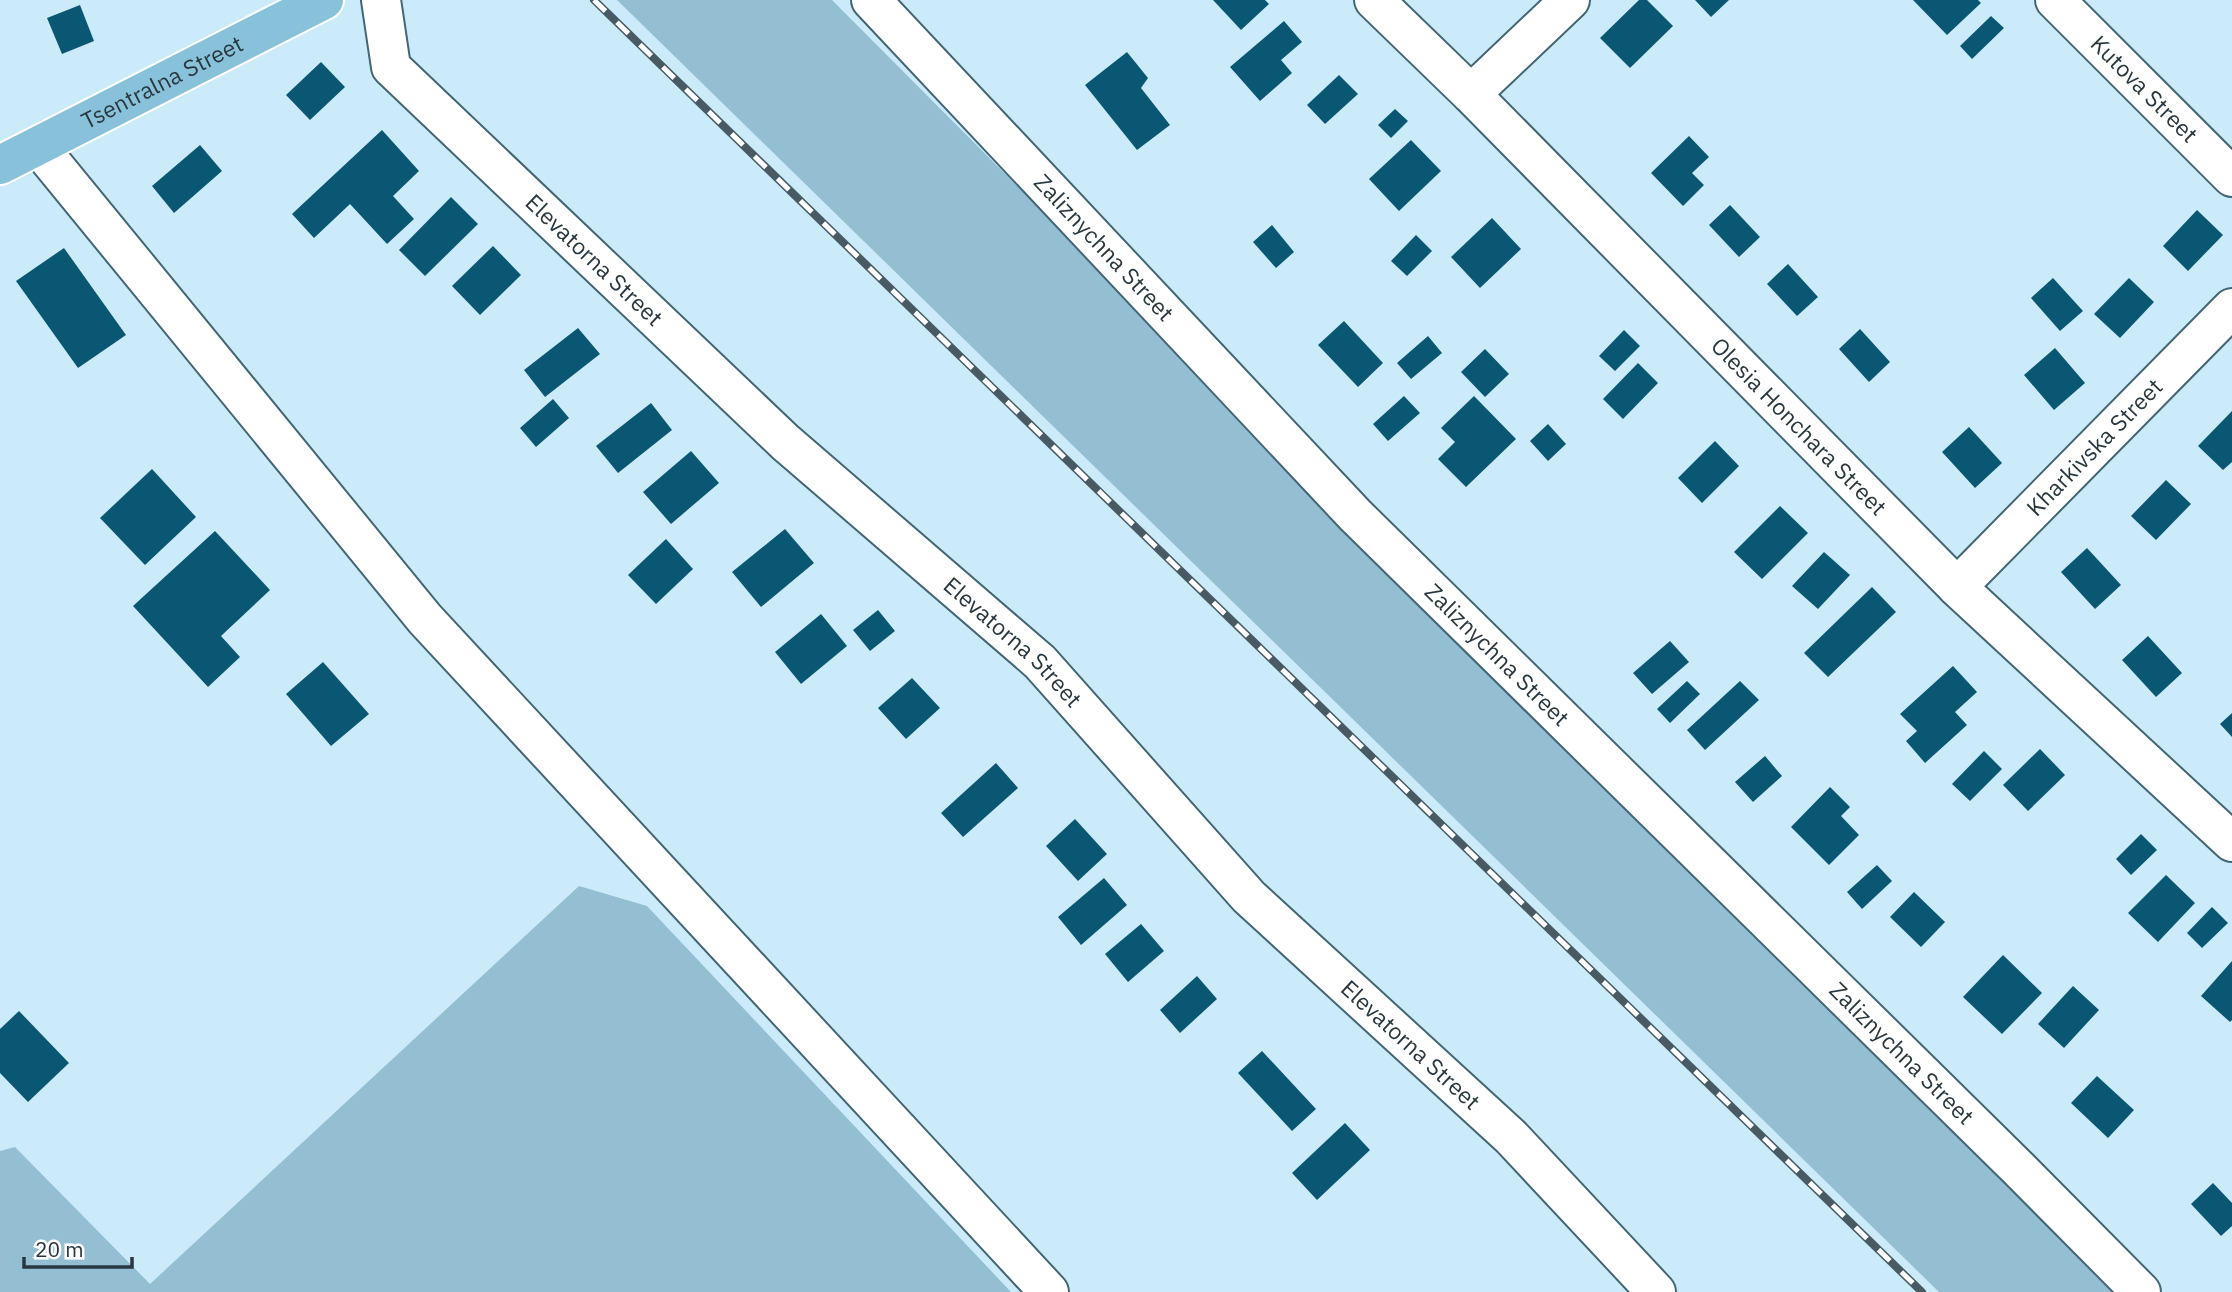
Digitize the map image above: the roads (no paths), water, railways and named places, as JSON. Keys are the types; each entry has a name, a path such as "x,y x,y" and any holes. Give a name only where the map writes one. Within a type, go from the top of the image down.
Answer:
{"main road":[{"name":"Tsentralna Street","path":"0,165 324,0"}],"street":[{"name":"Elevatorna Street","path":"381,0 391,67 785,442 1040,662 1249,897 1511,1137 1656,1292"},
{"name":"Zaliznychna Street","path":"871,0 1355,515 2141,1292"},
{"name":"Olesia Honchara Street","path":"1374,0 1471,94 1958,587 2232,842"},
{"path":"1471,94 1570,0"},
{"name":"Kutova Street","path":"2055,0 2232,177"},
{"path":"38,146 425,619 1049,1292"},
{"name":"Kharkivska Street","path":"1958,587 2232,308"}],"railway":[{"path":"594,0 1922,1292"}]}
